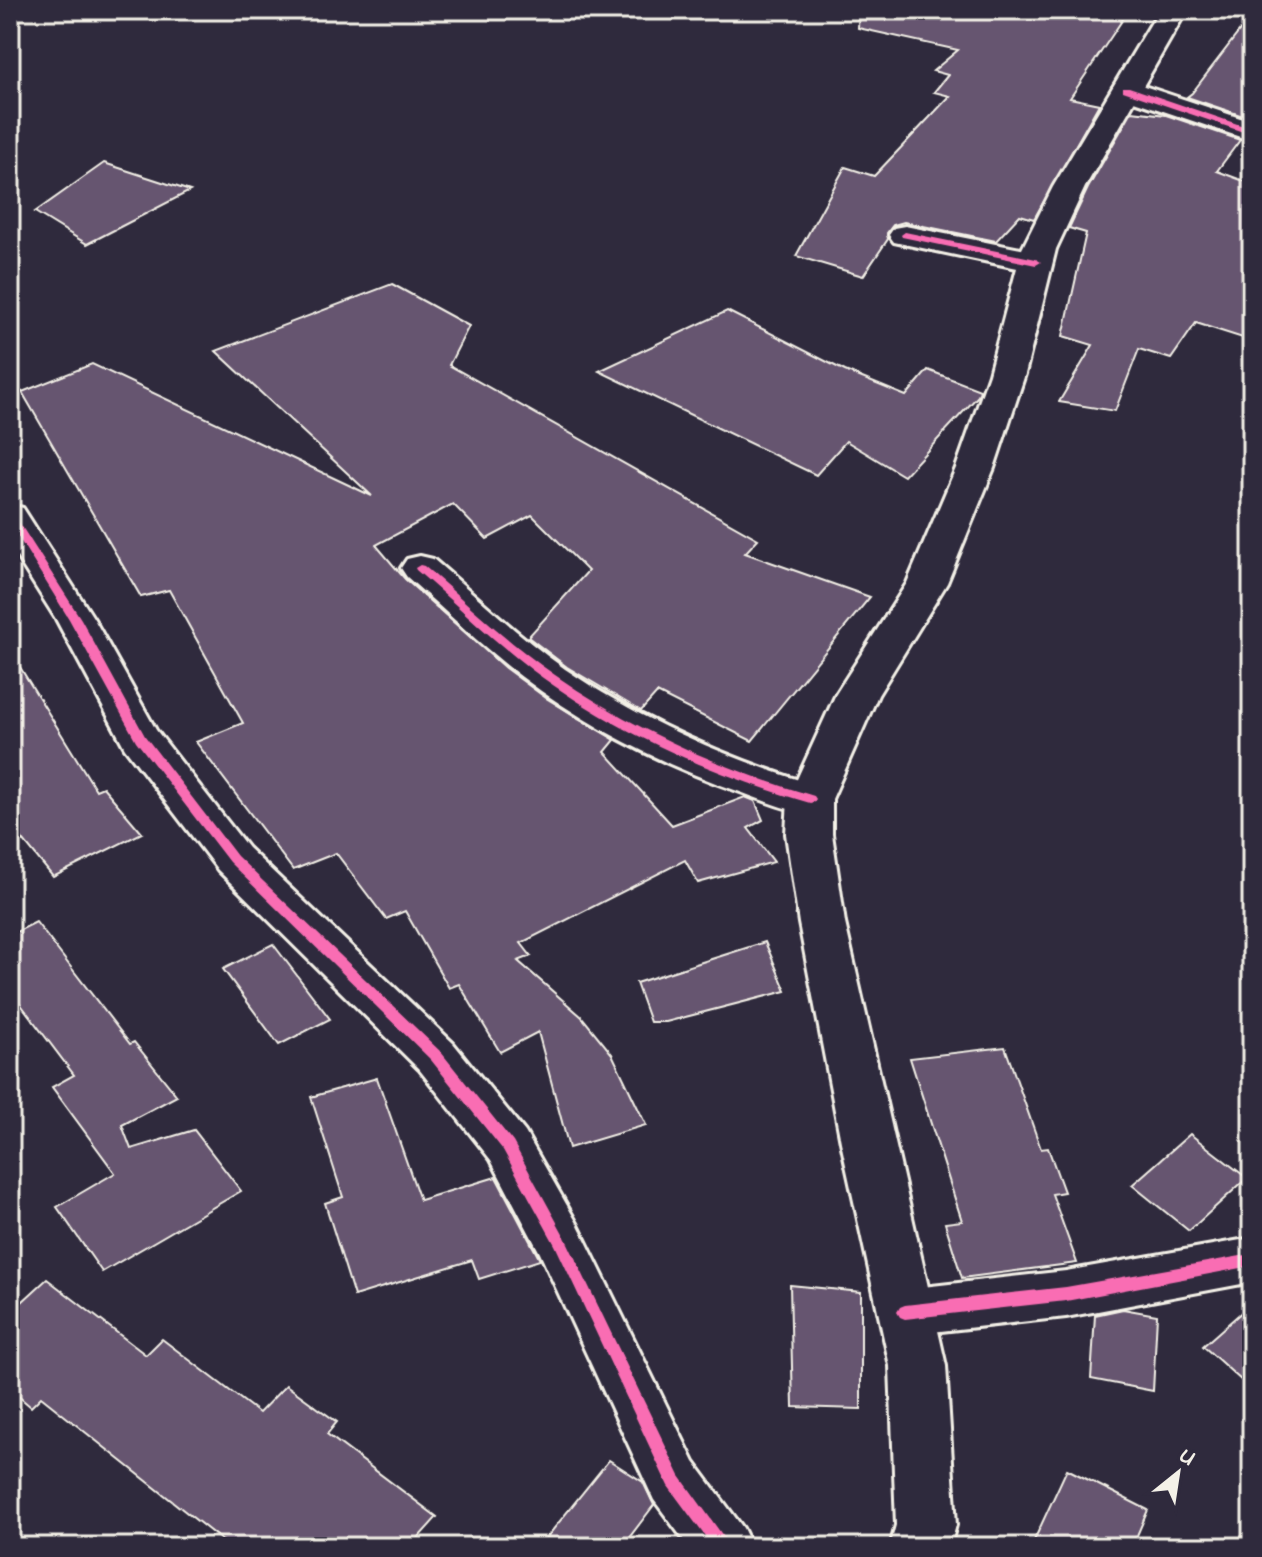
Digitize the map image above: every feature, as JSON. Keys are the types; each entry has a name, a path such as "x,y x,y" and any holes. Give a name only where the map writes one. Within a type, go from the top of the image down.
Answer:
{"main road":[{"path":"920,1547 926,1525 918,1366 822,923 809,834 810,799 857,694 927,583 975,468 1007,374 1036,262 1069,187 1173,10"}],"street":[{"path":"1126,89 1252,132"},
{"path":"905,235 1036,262"},
{"path":"10,516 75,619 140,738 233,859 436,1056 508,1146 560,1241 674,1481 723,1547"},
{"path":"420,568 549,677 607,713 731,772 810,799"},
{"path":"905,1312 1066,1294 1252,1260"}],"building":[{"path":"859,10 1129,10 1070,98 1099,104 1034,219 1020,215 996,241 904,222 893,225 887,233 888,239 863,276 796,256 845,167 874,176 950,96 934,92 948,75 933,71 958,50 858,28"},
{"path":"1252,15 1252,119 1187,97 1192,93"},
{"path":"1132,111 1166,115 1240,140 1217,171 1252,184 1252,341 1196,323 1171,359 1139,349 1115,411 1059,402 1093,345 1063,336 1086,233 1069,228"},
{"path":"104,163 190,191 87,244 35,212"},
{"path":"392,284 469,326 449,365 758,539 745,553 870,597 752,741 657,693 641,711 567,667 528,637 588,571 532,515 487,539 453,504 376,545 405,579 505,668 546,698 615,740 605,752 672,825 745,797 755,801 763,820 748,828 774,862 698,883 685,860 521,943 531,956 518,961 582,1017 612,1054 646,1125 569,1148 538,1032 500,1052 459,984 449,988 405,911 386,919 336,853 293,870 196,742 243,723 169,590 141,597 22,392 92,364 372,496 216,351"},
{"path":"727,311 845,371 906,396 928,370 980,390 978,396 904,476 846,441 816,475 599,371"},
{"path":"10,651 96,790 103,787 142,833 53,877 10,824"},
{"path":"36,922 130,1044 134,1042 177,1096 122,1125 131,1149 194,1130 241,1191 102,1272 57,1207 115,1173 52,1087 74,1075 10,990 10,935"},
{"path":"765,942 786,991 666,1022 650,1022 636,983"},
{"path":"273,944 330,1019 279,1045 223,969"},
{"path":"1005,1047 1041,1149 1048,1148 1064,1192 1052,1194 1077,1263 962,1278 945,1223 962,1221 910,1058"},
{"path":"377,1078 420,1200 496,1177 540,1260 479,1279 472,1260 354,1296 325,1203 343,1197 311,1097"},
{"path":"1190,1134 1247,1178 1189,1231 1132,1185"},
{"path":"47,1279 146,1355 162,1339 259,1413 286,1385 337,1422 327,1434 437,1517 410,1547 230,1547 41,1397 31,1407 10,1389 10,1313"},
{"path":"790,1285 861,1292 861,1409 793,1407"},
{"path":"1252,1303 1252,1390 1203,1346"},
{"path":"1123,1309 1157,1315 1153,1391 1091,1379 1095,1315"},
{"path":"609,1460 643,1482 654,1505 622,1547 539,1547"},
{"path":"1067,1469 1148,1510 1132,1547 1031,1547"}],"cycle path":[{"path":"1126,89 1252,132"},
{"path":"905,235 1036,262"},
{"path":"10,516 75,619 140,738 233,859 436,1056 508,1146 560,1241 674,1481 723,1547"},
{"path":"420,568 534,666 612,716 709,764 810,799"},
{"path":"905,1312 1066,1294 1252,1260"}]}
